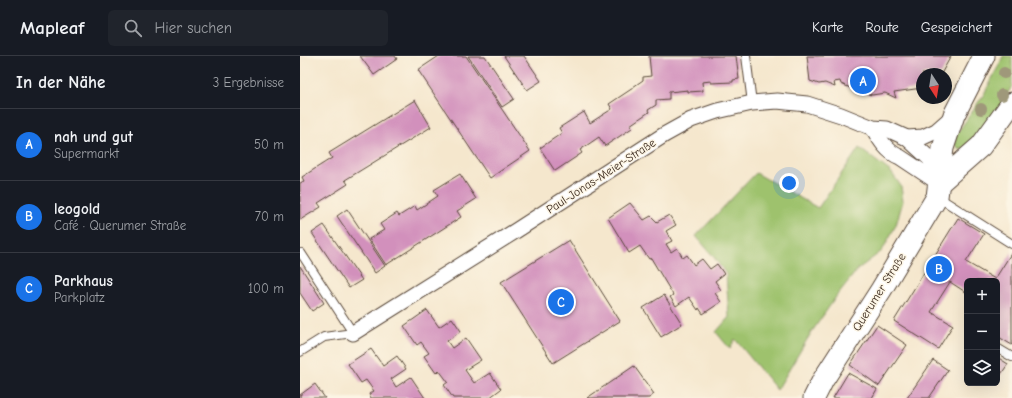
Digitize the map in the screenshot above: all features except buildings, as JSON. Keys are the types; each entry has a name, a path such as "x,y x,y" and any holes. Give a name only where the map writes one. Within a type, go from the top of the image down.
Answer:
{"street":[{"name":"Querumer Straße","path":"938,190 943,148 954,115 984,56"},
{"name":"Paul-Jonas-Meier-Straße","path":"353,333 664,135 691,120 717,111 752,103 777,101 807,104 841,115 873,128 887,129 906,138 930,159 938,190"},
{"name":"Querumer Straße","path":"814,398 823,380 880,290 938,190 981,146 1012,102"},
{"path":"906,138 923,137 936,131 954,115"},
{"path":"873,128 884,146 896,156 900,157 938,190"}],"lane":[{"path":"746,56 752,103"},
{"path":"938,190 1012,244"},
{"path":"300,352 324,336 353,333 301,253"},
{"path":"1000,350 1012,356"}],"green space":[{"path":"1003,56 1012,56 1012,86 993,118 966,146 962,149 958,148 955,145 956,135 984,94"},
{"path":"859,148 891,172 901,186 903,201 896,225 882,251 858,269 838,294 811,333 777,390 735,339 730,349 716,332 729,317 726,274 696,236 756,173 818,208"}],"place":[{"name":"nah und gut","path":"863,81"},
{"name":"leogold","path":"939,269"},
{"name":"Parkhaus","path":"561,302"}]}
